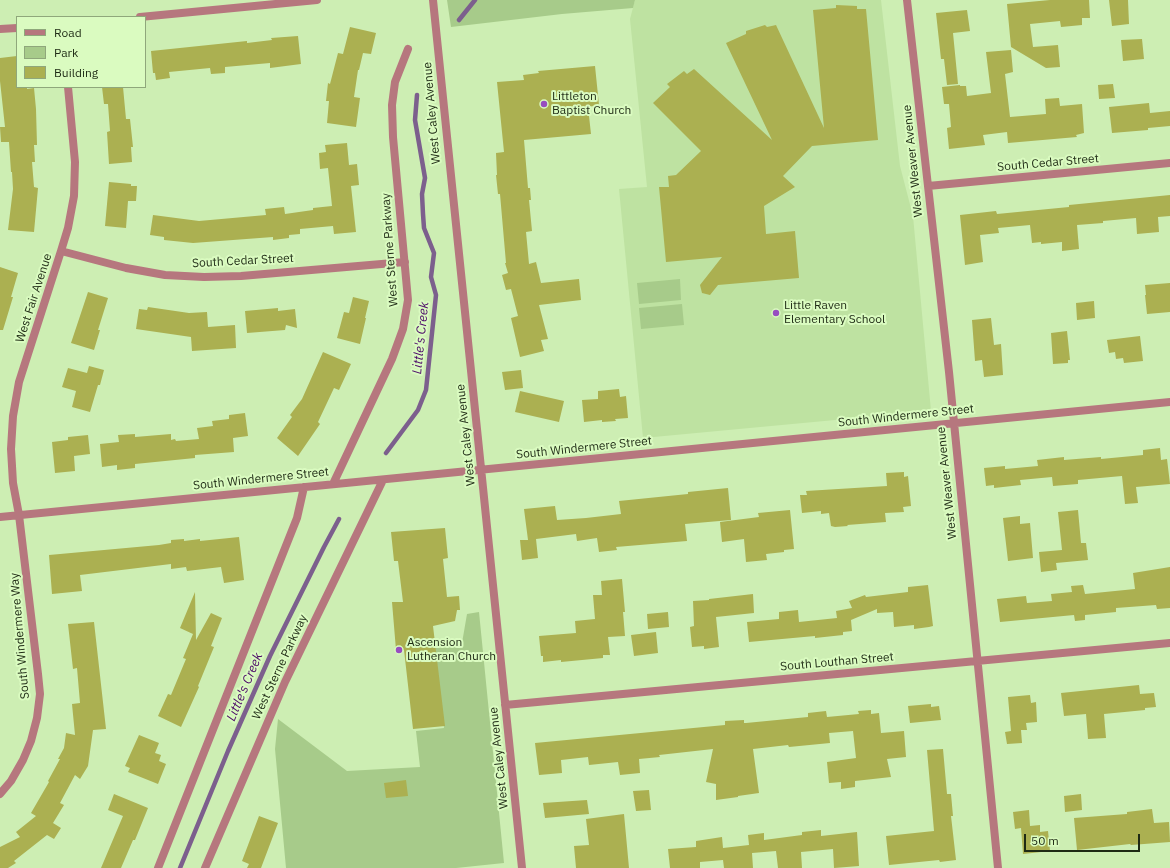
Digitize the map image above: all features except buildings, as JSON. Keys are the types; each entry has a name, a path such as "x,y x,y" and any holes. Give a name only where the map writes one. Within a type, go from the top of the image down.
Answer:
{"street":[{"path":"146,16 317,0"},
{"name":"West Caley Avenue","path":"433,0 522,868"},
{"name":"West Weaver Avenue","path":"907,0 949,372 976,661 998,868"},
{"path":"0,29 16,28"},
{"name":"West Sterne Parkway","path":"333,484 392,359 404,329 408,300 393,137 392,105 395,82 408,49"},
{"name":"West Fair Avenue","path":"19,515 13,483 13,416 19,382 68,228 74,196 75,162 68,88"},
{"name":"South Cedar Street","path":"928,186 1170,163"},
{"name":"South Cedar Street","path":"61,251 126,268 165,275 204,277 241,276 405,262"},
{"name":"South Windermere Street","path":"0,517 1170,402"},
{"name":"West Sterne Parkway","path":"205,868 285,682 383,480"},
{"path":"158,868 297,518 304,487"},
{"name":"South Windermere Way","path":"0,794 11,781 23,760 31,741 37,718 40,694 19,515"},
{"name":"South Louthan Street","path":"505,705 1170,643"}],"shaded area":[{"name":"Little Raven Elementary School","path":"635,0 881,0 900,166 913,216 931,411 643,438 619,189 647,187 630,19"}],"green space":[{"path":"447,0 635,0 633,8 562,14 451,27"},
{"path":"680,279 681,300 639,304 637,283"},
{"path":"682,304 684,325 641,329 639,308"},
{"path":"479,612 504,863 456,868 286,868 275,749 278,719 347,771 420,767 416,731 444,728 435,646 462,643 467,614"}],"waterway":[{"name":"Little's Creek","path":"459,20 475,0"},
{"name":"Little's Creek","path":"386,453 418,410 426,390 436,295 431,277 434,253 424,228 422,194 425,178 415,120 417,95"},
{"name":"Little's Creek","path":"180,868 228,751 270,656 339,519"}],"place":[{"name":"Littleton Baptist Church","path":"544,104"},
{"name":"Little Raven Elementary School","path":"776,313"},
{"name":"Ascension Lutheran Church","path":"399,650"}]}
